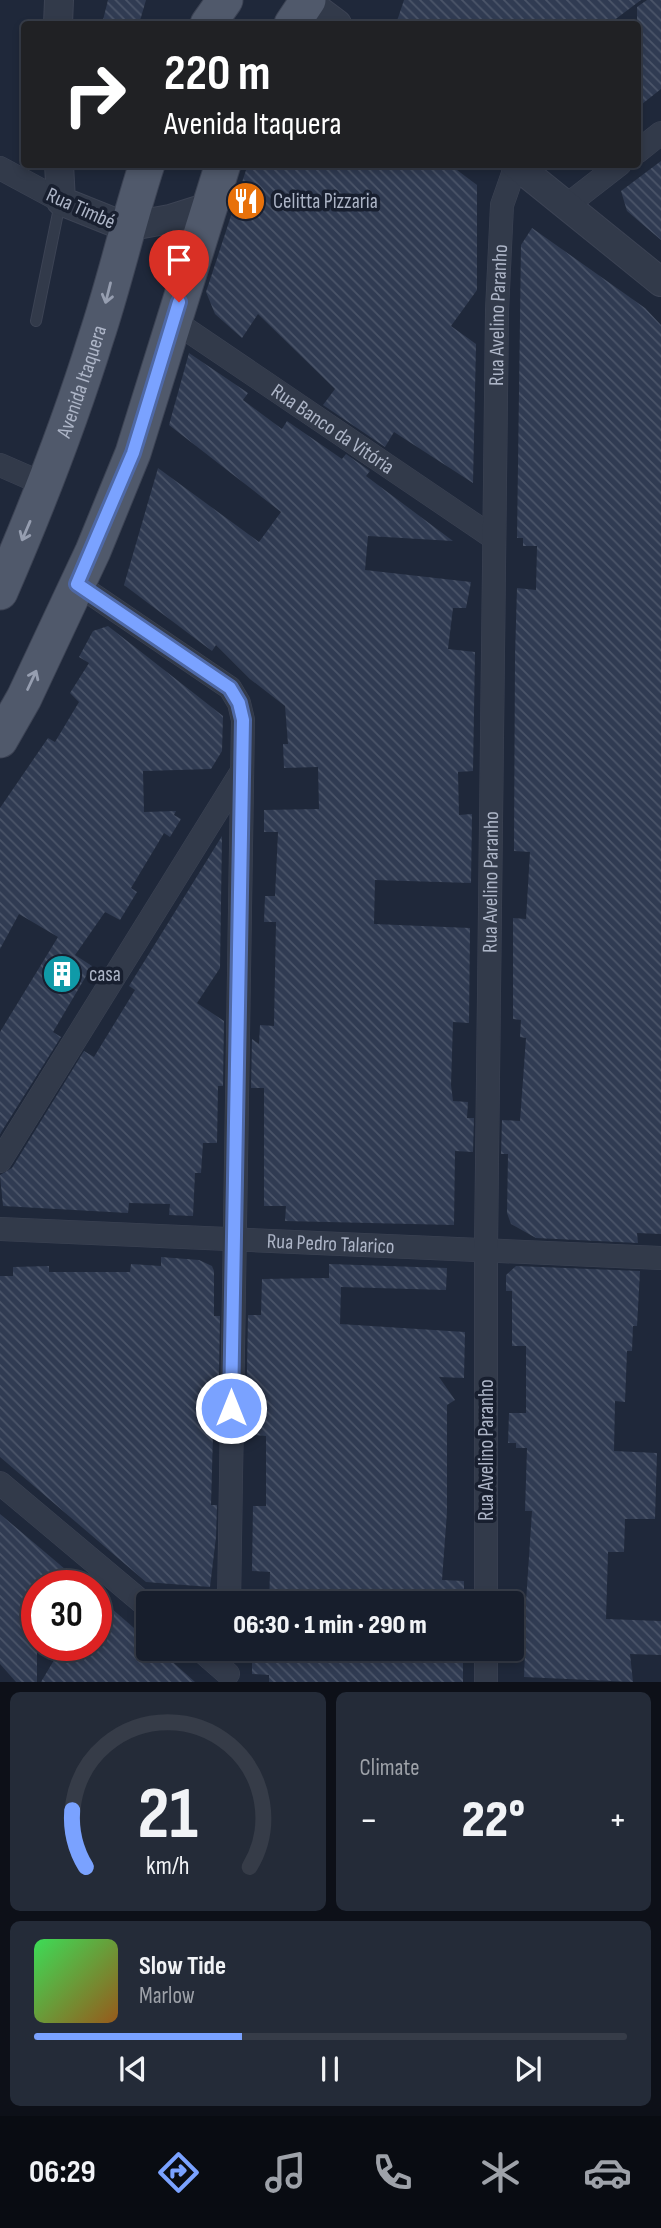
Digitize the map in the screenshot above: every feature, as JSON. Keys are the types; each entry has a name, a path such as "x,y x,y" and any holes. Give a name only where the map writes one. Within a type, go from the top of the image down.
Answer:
{"main road":[{"path":"210,21 226,0"},
{"name":"Avenida Itaquera","path":"0,592 46,485 97,336 125,227 146,168"},
{"path":"0,740 24,698 77,584 133,453 222,168"}],"street":[{"path":"58,21 59,0"},
{"path":"303,6 331,21"},
{"path":"641,149 661,133"},
{"name":"Rua Timbé","path":"0,168 61,201 125,227 170,219 208,207"},
{"path":"59,168 61,201"},
{"name":"Rua Avelino Paranho","path":"486,1591 486,1249 494,538 502,205 514,168"},
{"path":"519,168 661,282"},
{"path":"566,206 615,168"},
{"name":"Rua Banco da Vitória","path":"174,321 494,538"},
{"path":"0,465 46,485"},
{"path":"77,584 230,688 239,703 243,720 229,1591"},
{"path":"0,1161 242,771"},
{"name":"Rua Pedro Talarico","path":"0,1229 233,1242 486,1249 661,1258"},
{"path":"0,1483 136,1597"},
{"path":"211,1661 228,1678"},
{"path":"485,1682 486,1661"}],"lane":[{"path":"36,321 61,201"}],"building":[{"path":"108,0 146,0 140,21 103,21"},
{"path":"404,0 641,0 613,21 397,21"},
{"path":"647,0 661,0 661,89 641,105 641,21 637,21 637,7"},
{"path":"661,161 661,240 627,211 621,191"},
{"path":"247,168 454,168 477,185 477,290 451,326 476,344 473,483 394,432 385,447 323,405 335,389 258,314 242,338 215,314 206,292"},
{"path":"532,228 645,308 661,325 661,1234 637,1233 638,1243 536,1238 511,1224 507,1213 508,1154 501,1154 502,1120 520,1121 526,1038 520,1037 521,1020 513,1019 513,918 526,919 530,852 514,851 517,588 536,590 537,546 523,546 523,538 517,538 521,245"},
{"path":"189,353 248,393 243,400 282,429 287,421 342,459 346,454 370,471 366,476 453,541 368,536 365,570 471,582 466,608 453,608 448,649 475,652 473,771 458,772 459,815 472,814 471,883 375,880 374,924 470,928 469,1023 453,1022 451,1085 453,1101 468,1102 467,1118 474,1118 473,1152 455,1151 454,1225 285,1221 286,1206 264,1206 264,1088 251,1088 252,1039 259,1044 260,1025 274,1026 276,922 264,922 265,896 275,896 278,832 264,832 264,810 319,809 318,767 284,768 283,744 288,744 285,706 250,679 216,645 212,651 124,585 158,468 259,542 281,512 169,425"},
{"path":"108,626 223,716 222,751 211,769 143,771 144,812 176,811 174,815 181,819 170,837 164,833 131,888 137,892 120,920 105,912 75,955 92,966 53,1032 61,1037 0,1134 0,1032 58,937 19,914 0,949 0,808 48,738 55,742 79,702 70,693 89,663 79,657 93,631"},
{"path":"222,836 220,968 197,1003 224,1021 223,1086 218,1086 217,1143 203,1143 201,1173 195,1173 193,1216 169,1215 170,1204 129,1203 128,1213 3,1206 0,1175 12,1168 84,1051 94,1057 135,990 129,986"},
{"path":"161,1257 199,1260 212,1266 214,1271 214,1316 220,1316 218,1434 213,1434 211,1505 217,1505 216,1537 210,1587 146,1582 0,1457 0,1276 13,1276 13,1267 49,1266 49,1272 130,1272 131,1264 161,1266"},
{"path":"329,1264 447,1268 446,1290 341,1287 340,1324 465,1332 464,1378 439,1377 455,1400 447,1405 447,1512 442,1580 464,1581 464,1591 269,1591 270,1572 252,1571 253,1506 266,1506 266,1436 254,1435 255,1423 246,1422 248,1315 261,1315 262,1279 329,1278"},
{"path":"516,1266 640,1271 637,1326 633,1326 632,1351 627,1351 625,1402 615,1401 614,1451 657,1453 655,1519 625,1519 624,1552 608,1552 606,1619 661,1621 661,1655 630,1654 633,1682 524,1677 524,1617 532,1511 525,1511 527,1448 516,1448 516,1443 508,1443 509,1413 526,1413 526,1346 512,1346 512,1291 506,1291 506,1275"},
{"path":"0,1514 66,1570 21,1570 21,1661 37,1661 37,1682 16,1682 0,1664"},
{"path":"112,1609 136,1630 136,1661 172,1661 195,1682 41,1682 53,1661 112,1661"},
{"path":"252,1661 463,1661 463,1682 269,1682 269,1675 252,1674"}],"place":[{"name":"Celitta Pizzaria","path":"246,201"},
{"name":"casa","path":"62,974"}],"route":[{"path":"179,302 133,453 77,584 230,688 239,703 243,720 231,1408"}]}
